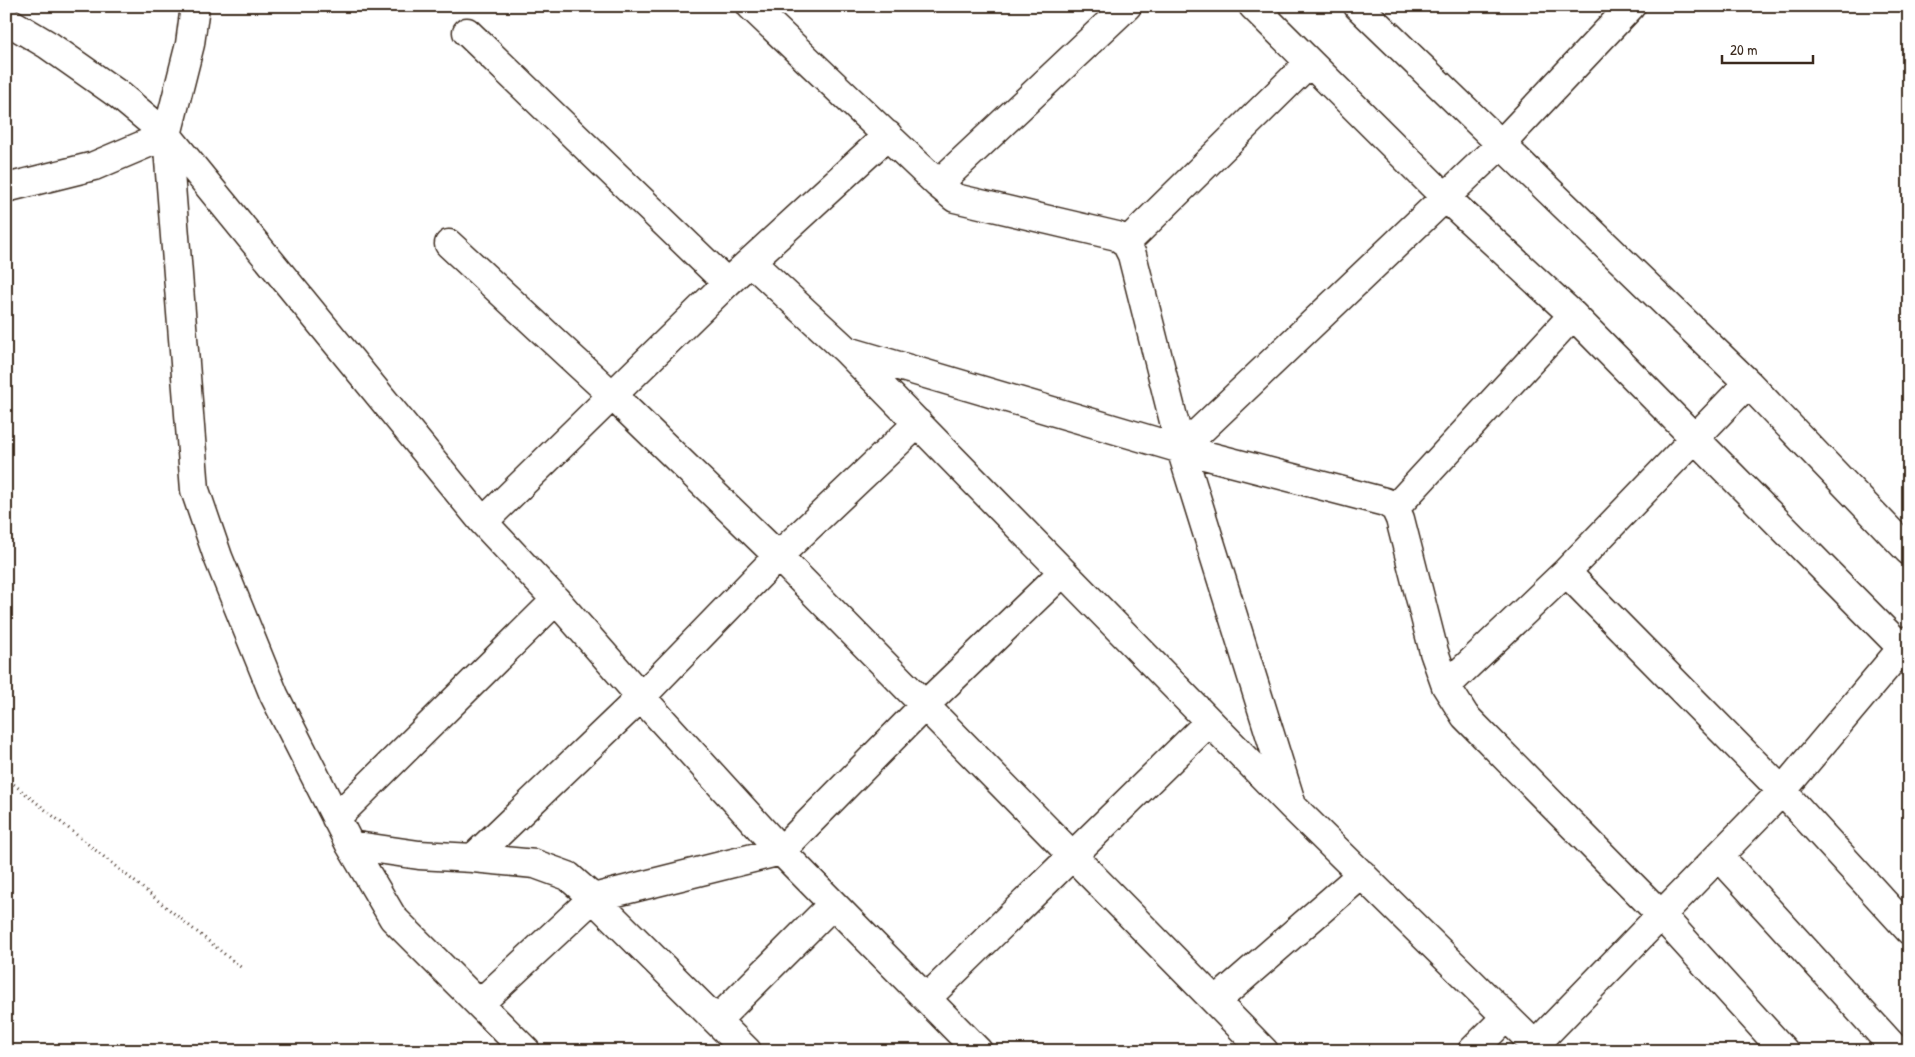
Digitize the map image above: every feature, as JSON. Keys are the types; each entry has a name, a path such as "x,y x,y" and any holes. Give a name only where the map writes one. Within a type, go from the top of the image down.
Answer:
{"street":[{"path":"195,6 190,44 167,135 195,490 218,557 274,695 350,845 393,918 526,1051"},
{"path":"751,6 955,198 1117,236 1126,243 1132,254 1181,449 1292,806"},
{"path":"938,184 1127,6"},
{"path":"751,262 846,350 1292,806 1538,1048 1661,914 1782,791 1906,644 1694,439 1573,315 1445,197 1308,63 1253,6"},
{"path":"1358,6 1748,384 1909,551"},
{"path":"1181,449 1500,145 1631,6"},
{"path":"6,20 48,45 119,95 167,135 482,522 556,600 641,698 781,851 978,1051"},
{"path":"467,32 727,283"},
{"path":"1126,243 1308,63"},
{"path":"6,188 94,166 167,135"},
{"path":"482,522 727,283 888,135"},
{"path":"448,244 613,396 778,556 1264,1051"},
{"path":"1395,508 1573,315"},
{"path":"846,350 1181,449 1385,502 1395,508 1400,520 1434,652 1446,686 1465,716 1661,914 1784,1051"},
{"path":"1446,686 1566,572 1748,384"},
{"path":"473,858 641,698 778,556 918,424"},
{"path":"479,1004 594,898 781,851 924,706 1063,572"},
{"path":"1566,572 1782,791 1909,930"},
{"path":"336,818 556,600"},
{"path":"927,998 1210,722"},
{"path":"350,845 419,855 535,864 568,876 594,898 747,1051"},
{"path":"1718,856 1897,1051"},
{"path":"1216,1001 1362,874"},
{"path":"717,1020 833,904"},
{"path":"1472,1051 1506,1017"}],"path":[{"path":"6,778 243,969"}]}
